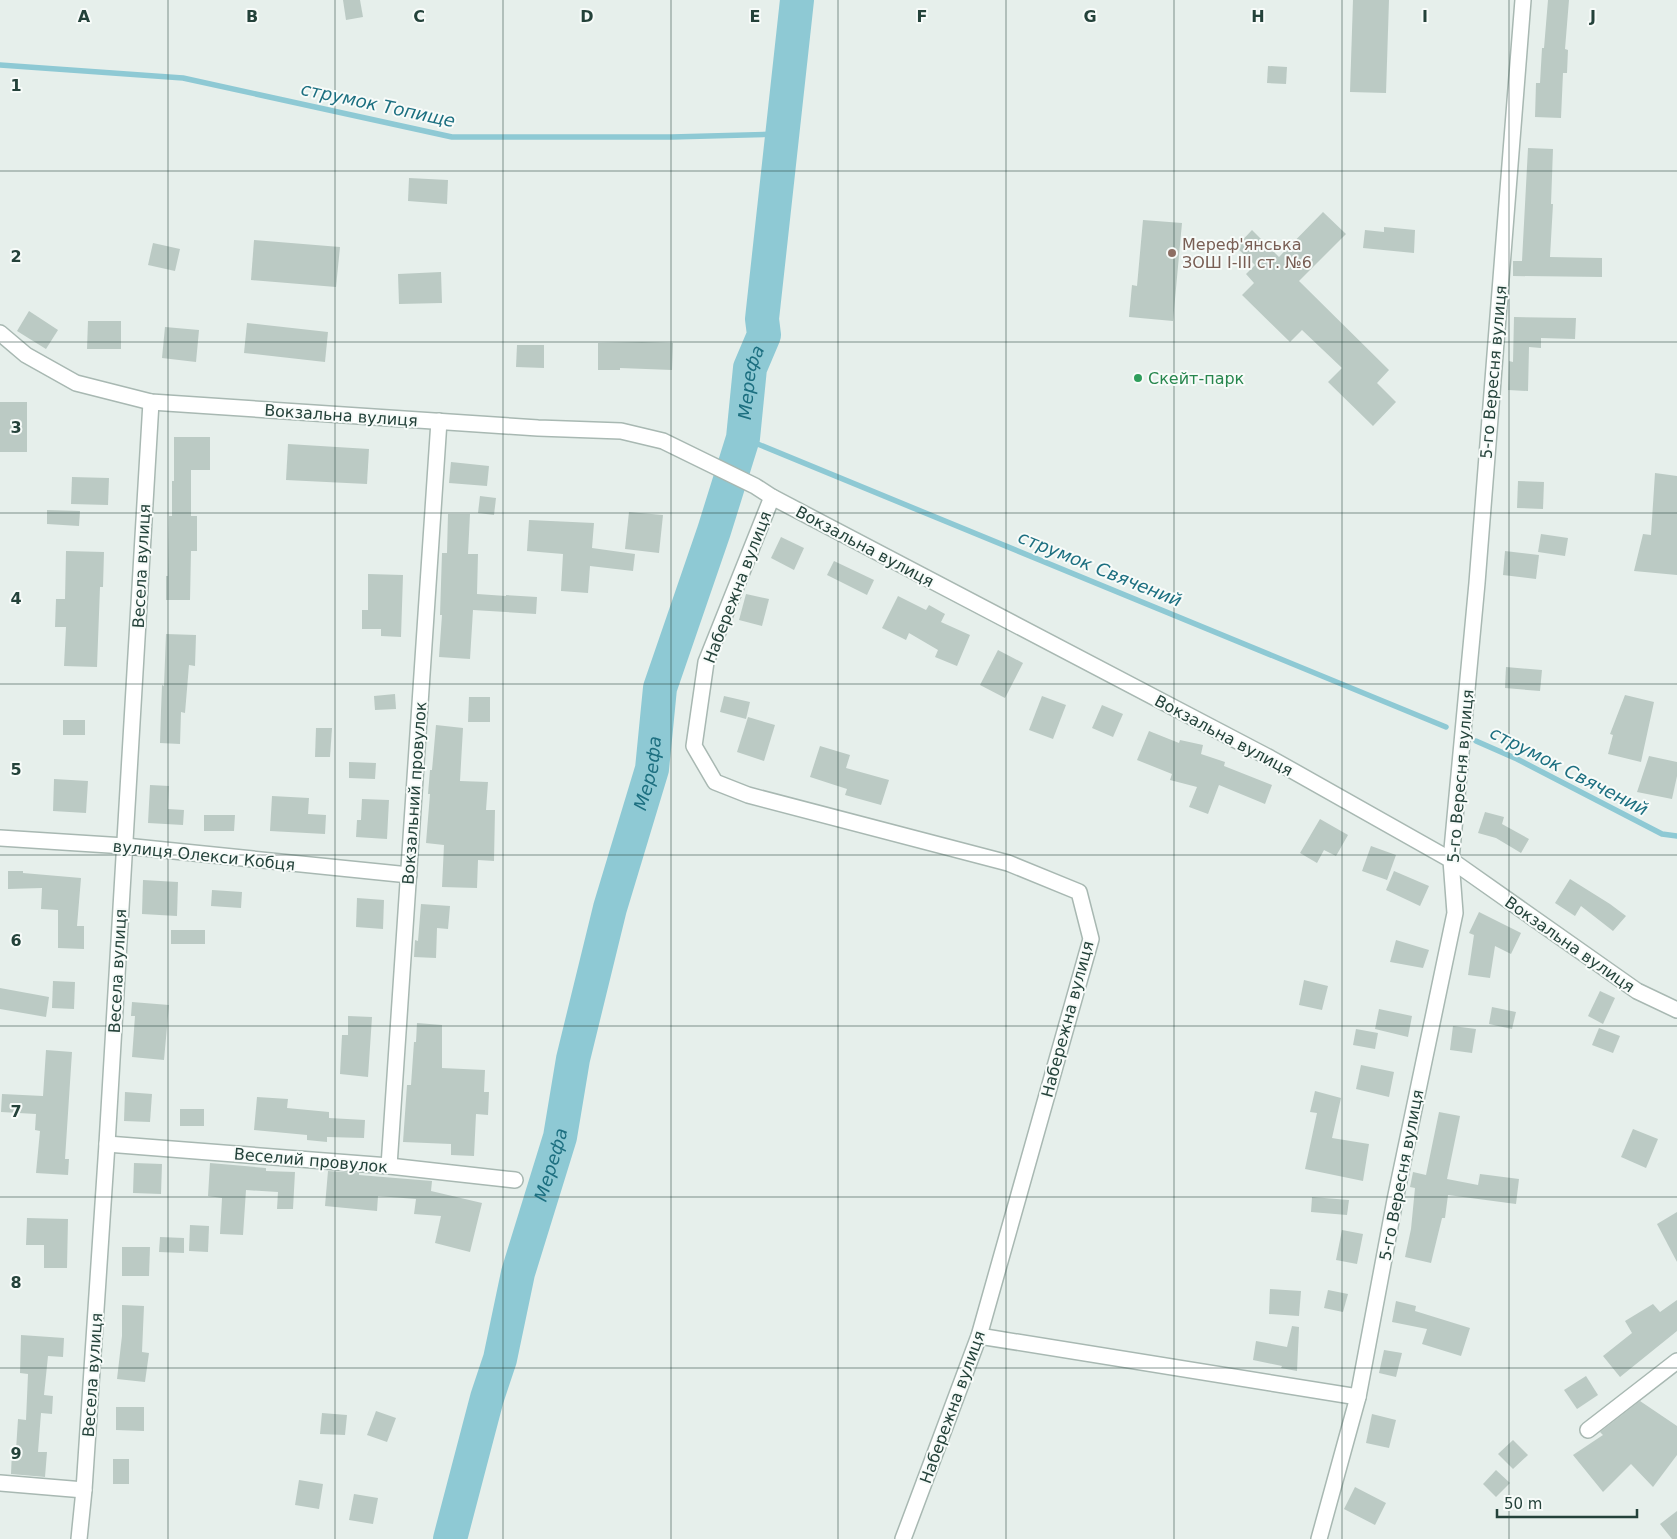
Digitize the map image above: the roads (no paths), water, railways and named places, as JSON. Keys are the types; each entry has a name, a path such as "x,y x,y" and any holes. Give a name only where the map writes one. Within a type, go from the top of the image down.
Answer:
{"street":[{"name":"5-го Вересня вулиця","path":"1319,1539 1358,1397 1395,1200 1455,913 1451,860 1476,593 1523,0"},
{"name":"Вокзальна вулиця","path":"0,333 26,355 76,383 151,402 538,428 621,431 663,441 755,486 772,497 1270,758 1451,860 1637,991 1677,1010"},
{"name":"Весела вулиця","path":"79,1539 84,1490 107,1144 151,402"},
{"name":"Вокзальний провулок","path":"389,1166 439,421"},
{"name":"Набережна вулиця","path":"772,497 706,662 694,746 715,782 748,795 1008,862 1079,892 1091,939 979,1336 903,1539"},
{"name":"вулиця Олекси Кобця","path":"0,838 125,846 408,875"},
{"name":"Веселий провулок","path":"107,1144 389,1166 515,1180"},
{"path":"979,1336 1358,1397"},
{"path":"1588,1430 1677,1361"},
{"path":"0,1483 84,1490"}],"waterway":[{"name":"Мерефа","path":"450,1539 487,1398 500,1359 518,1273 560,1137 573,1059 610,908 652,769 660,688 714,531 743,438 750,368 764,335 762,319 797,0"},
{"name":"струмок Топище","path":"0,65 183,78 452,137 672,137 782,134"},
{"name":"струмок Свячений","path":"743,438 1446,727"},
{"name":"струмок Свячений","path":"1476,741 1517,759 1662,834 1677,836"}],"place":[{"name":"Мереф'янська ЗОШ І-ІІІ ст. №6","path":"1172,253"},
{"name":"Скейт-парк","path":"1138,378"}]}
